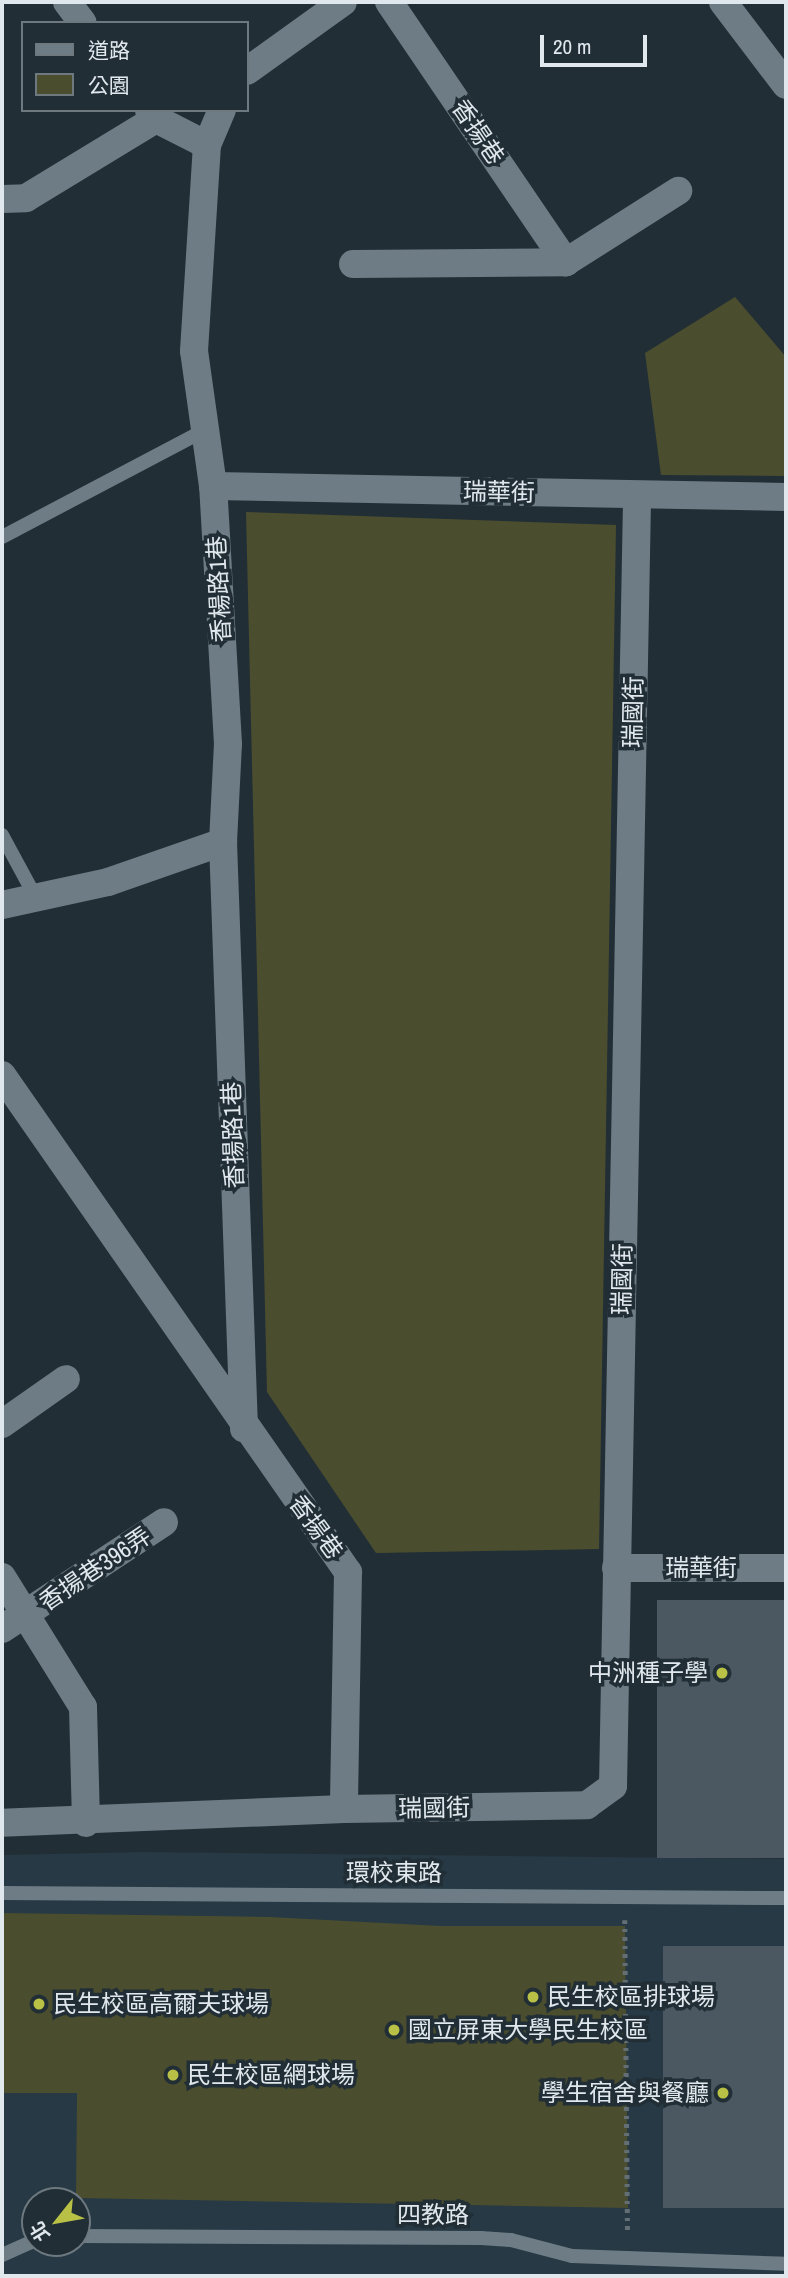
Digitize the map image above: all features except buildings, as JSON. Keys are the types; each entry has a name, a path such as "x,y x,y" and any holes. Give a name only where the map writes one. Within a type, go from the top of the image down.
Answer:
{"street":[{"path":"66,2 81,21"},
{"path":"248,70 343,2"},
{"name":"香揚巷","path":"390,2 566,261"},
{"path":"723,2 786,85"},
{"name":"香楊路1巷","path":"221,112 207,145 194,351 213,486 228,744 223,842"},
{"path":"2,199 26,198 153,115 207,145"},
{"path":"353,264 566,261 678,191"},
{"name":"瑞華街","path":"213,486 786,496"},
{"name":"瑞國街","path":"344,1809 587,1805 613,1786 637,495"},
{"path":"2,905 108,882 223,842"},
{"name":"香揚路1巷","path":"223,842 244,1429"},
{"name":"香揚巷","path":"2,1075 244,1429 348,1572 344,1809"},
{"path":"2,1424 66,1379"},
{"name":"香揚巷396弄","path":"14,1622 164,1522"},
{"name":"瑞華街","path":"616,1568 786,1568"},
{"path":"2,1577 14,1622 83,1707 86,1823"},
{"path":"2,1823 86,1823 344,1809"}],"lane":[{"path":"2,537 205,429"},
{"path":"2,835 36,898"},
{"name":"環校東路","path":"2,1893 786,1898"},
{"name":"四教路","path":"91,2236 481,2238 511,2240 553,2254 628,2260 786,2264"},
{"path":"2,2255 21,2246"}],"path":[{"path":"626,1897 628,2260"}],"shaded area":[{"name":"國立屏東大學民生校區","path":"143,1852 786,1859 786,2276 2,2276 2,1855"}],"green space":[{"path":"735,297 786,357 786,476 661,475 645,353"},
{"path":"246,512 616,525 599,1549 376,1553 267,1392"},
{"path":"2,1913 269,1917 440,1926 625,1926 628,2208 91,2198 91,2187 76,2187 77,2093 2,2093"}],"place":[{"name":"中洲種子學","path":"722,1673"},
{"name":"民生校區排球場","path":"533,1997"},
{"name":"民生校區高爾夫球場","path":"39,2004"},
{"name":"國立屏東大學民生校區","path":"394,2030"},
{"name":"民生校區網球場","path":"173,2075"},
{"name":"學生宿舍與餐廳","path":"723,2093"}]}
